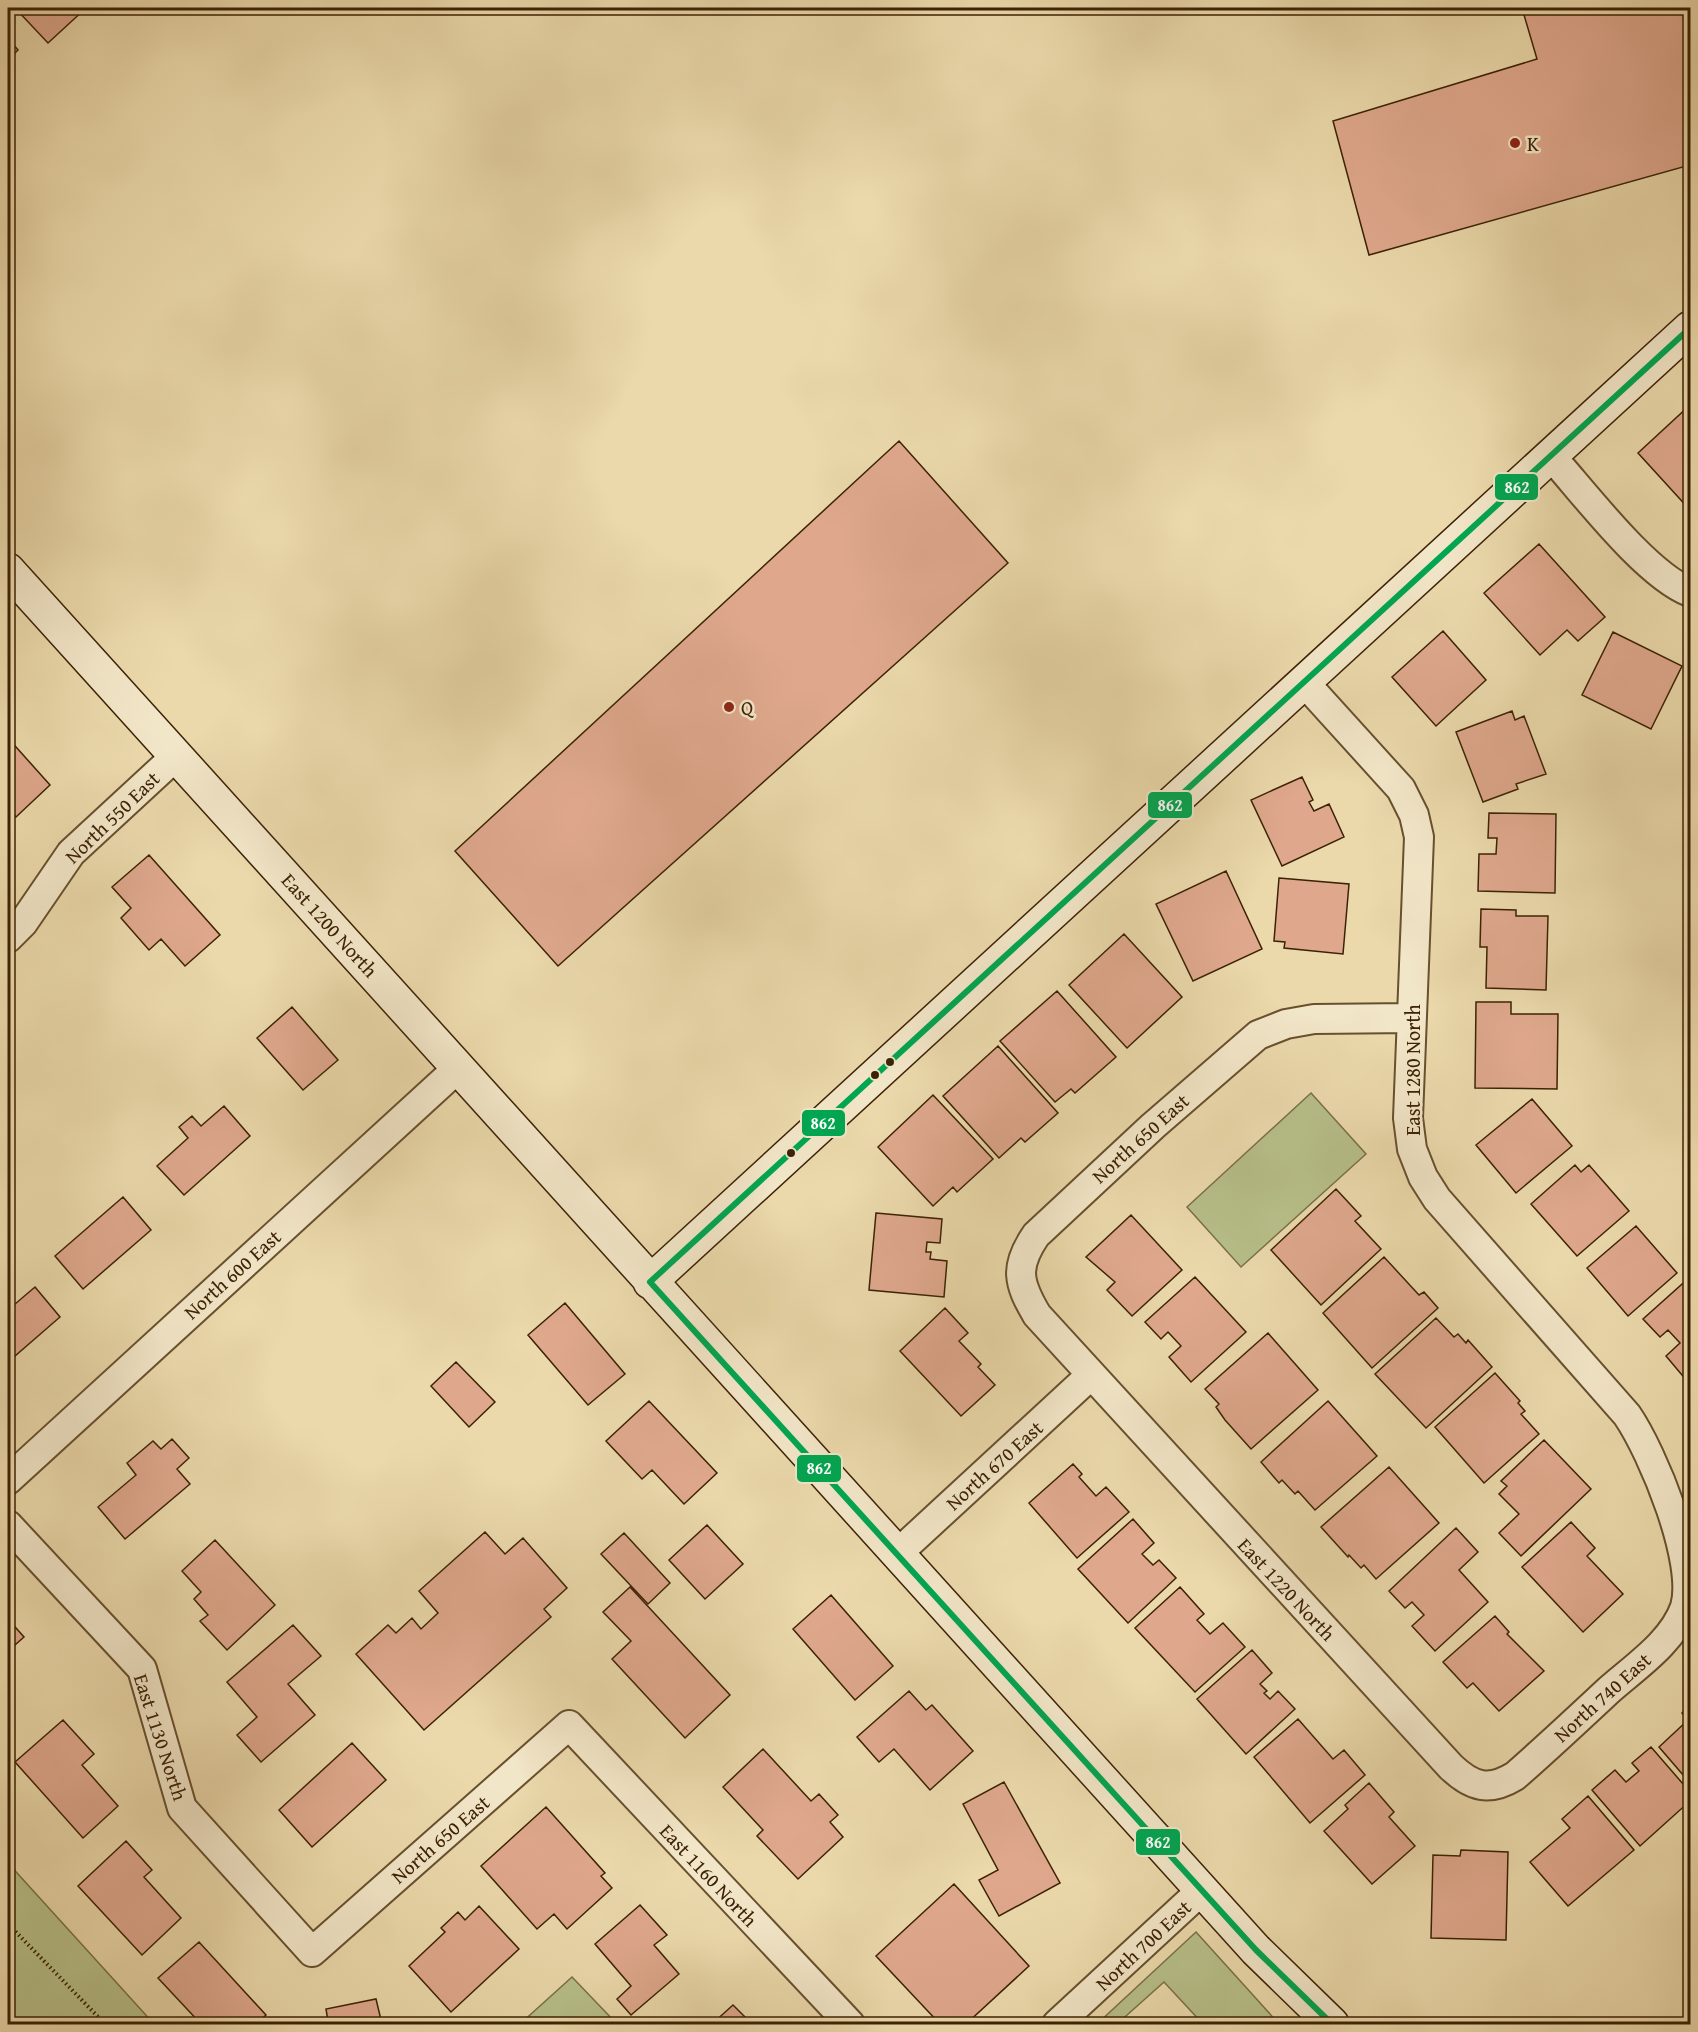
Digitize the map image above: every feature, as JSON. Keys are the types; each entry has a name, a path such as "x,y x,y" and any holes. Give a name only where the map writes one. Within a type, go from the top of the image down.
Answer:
{"street":[{"path":"650,1282 1008,957 1690,328"},
{"path":"1551,456 1640,555 1660,573 1690,592"},
{"name":"East 1200 North","path":"8,570 1256,1950 1332,2025"},
{"name":"East 1280 North","path":"1304,682 1401,789 1414,815 1419,837 1408,1118 1412,1149 1424,1177 1443,1206 1619,1404 1642,1437 1656,1467 1684,1554 1688,1589"},
{"name":"North 550 East","path":"8,938 24,923 70,853 176,756"},
{"name":"North 650 East","path":"1091,1376 1037,1315 1024,1293 1019,1271 1025,1250 1036,1235 1153,1126 1258,1035 1286,1024 1314,1019 1411,1018"},
{"name":"North 600 East","path":"8,1480 458,1069"},
{"name":"North 670 East","path":"897,1554 1091,1376"},
{"name":"East 1220 North","path":"1091,1376 1451,1767 1462,1778 1478,1785 1493,1786"},
{"name":"East 1130 North","path":"8,1525 142,1669 182,1808 312,1952"},
{"name":"North 740 East","path":"1493,1786 1515,1776 1663,1642 1685,1607 1688,1589"},
{"name":"North 650 East","path":"312,1952 569,1725"},
{"name":"East 1160 North","path":"569,1725 850,2025"},
{"name":"North 700 East","path":"1057,2025 1202,1890"}],"path":[{"path":"8,1927 13,1929 105,2025"}],"green space":[{"path":"1311,1093 1366,1154 1241,1267 1187,1207"},
{"path":"8,1863 154,2024 8,2024"},
{"path":"1196,1932 1279,2024 1203,2024 1164,1982 1117,2024 1097,2024"},
{"path":"572,1977 617,2024 520,2024"}],"building":[{"path":"15,8 86,8 48,43"},
{"name":"K","path":"1522,8 1681,8 1690,41 1690,165 1369,255 1333,121 1537,59"},
{"path":"8,38 18,50 8,60"},
{"path":"1690,405 1690,510 1638,453"},
{"name":"Q","path":"899,441 1008,563 558,966 455,851"},
{"path":"1539,544 1605,617 1578,641 1567,630 1540,655 1484,593"},
{"path":"1443,631 1486,680 1436,726 1392,677"},
{"path":"1613,632 1682,666 1651,729 1582,695"},
{"path":"1512,711 1515,720 1524,716 1546,774 1516,784 1518,789 1483,802 1456,732"},
{"path":"8,738 50,785 16,817 8,808"},
{"path":"1302,777 1313,800 1309,802 1314,811 1329,804 1344,837 1282,866 1251,800"},
{"path":"1489,813 1556,814 1555,893 1478,891 1479,854 1496,854 1497,838 1488,838"},
{"path":"149,855 220,935 185,966 161,939 149,950 121,918 131,908 112,887"},
{"path":"1226,871 1262,949 1193,981 1156,904"},
{"path":"1279,878 1349,884 1343,954 1284,948 1285,942 1274,941"},
{"path":"1481,909 1516,910 1516,916 1548,916 1546,990 1486,988 1487,947 1480,947"},
{"path":"1124,934 1182,997 1127,1048 1069,985"},
{"path":"1057,991 1116,1057 1075,1093 1071,1089 1055,1102 1000,1041"},
{"path":"1476,1002 1511,1002 1511,1014 1558,1014 1557,1089 1475,1088"},
{"path":"292,1007 338,1060 303,1090 257,1038"},
{"path":"998,1046 1058,1113 1025,1142 1021,1138 999,1158 943,1096"},
{"path":"933,1095 993,1159 957,1192 953,1187 933,1206 878,1147"},
{"path":"1532,1099 1572,1146 1516,1193 1476,1145"},
{"path":"224,1106 250,1136 184,1195 157,1166 188,1138 179,1127 192,1116 201,1126"},
{"path":"1575,1165 1581,1172 1589,1165 1629,1211 1577,1256 1531,1204"},
{"path":"1336,1189 1361,1216 1355,1221 1381,1249 1321,1305 1271,1250"},
{"path":"123,1197 151,1230 83,1289 55,1256"},
{"path":"876,1213 942,1219 940,1243 927,1242 926,1252 931,1252 930,1259 947,1261 944,1297 869,1290"},
{"path":"1131,1215 1182,1270 1132,1316 1107,1290 1115,1282 1086,1257"},
{"path":"1636,1226 1677,1273 1628,1316 1587,1268"},
{"path":"1384,1257 1419,1295 1424,1292 1438,1308 1372,1368 1323,1313"},
{"path":"1195,1277 1246,1332 1191,1382 1169,1357 1181,1346 1168,1332 1161,1339 1145,1322"},
{"path":"1690,1277 1690,1378 1687,1381 1666,1356 1680,1343 1668,1330 1660,1337 1643,1319"},
{"path":"35,1287 60,1317 8,1362 8,1310"},
{"path":"565,1303 625,1374 588,1405 528,1335"},
{"path":"945,1308 968,1333 959,1341 981,1364 978,1367 995,1385 961,1416 900,1351"},
{"path":"1436,1318 1454,1337 1458,1334 1466,1343 1468,1340 1492,1367 1426,1428 1375,1374"},
{"path":"1268,1333 1318,1390 1251,1449 1225,1420 1216,1407 1219,1404 1205,1389"},
{"path":"456,1362 495,1402 469,1427 431,1386"},
{"path":"1495,1373 1520,1401 1518,1403 1525,1411 1521,1414 1539,1434 1484,1483 1435,1427"},
{"path":"649,1401 717,1473 684,1504 652,1470 642,1479 606,1441"},
{"path":"1328,1401 1377,1456 1315,1510 1298,1491 1295,1494 1282,1480 1279,1483 1261,1462"},
{"path":"172,1439 189,1458 177,1469 190,1484 125,1539 98,1507 136,1475 127,1463 153,1441 161,1449"},
{"path":"1544,1440 1591,1489 1521,1556 1499,1533 1519,1514 1499,1494 1507,1486 1501,1481"},
{"path":"1073,1464 1082,1474 1079,1477 1096,1496 1106,1487 1129,1512 1077,1558 1029,1503"},
{"path":"1389,1467 1439,1523 1376,1579 1364,1565 1361,1568 1349,1555 1348,1557 1321,1527"},
{"path":"1133,1519 1154,1543 1142,1554 1153,1565 1159,1560 1176,1578 1128,1623 1078,1569"},
{"path":"1571,1522 1595,1548 1587,1556 1623,1594 1583,1632 1522,1567"},
{"path":"707,1525 743,1564 705,1599 669,1560"},
{"path":"1456,1528 1478,1552 1459,1570 1488,1602 1435,1651 1412,1626 1424,1615 1412,1602 1405,1608 1389,1591"},
{"path":"485,1532 505,1554 523,1538 567,1588 544,1609 551,1617 424,1730 356,1654 388,1625 396,1633 412,1618 421,1629 438,1613 419,1591"},
{"path":"624,1533 670,1583 648,1604 601,1554"},
{"path":"215,1540 275,1605 227,1650 200,1621 208,1615 194,1599 201,1592 182,1571"},
{"path":"630,1587 730,1695 685,1738 612,1659 631,1641 603,1612"},
{"path":"1180,1587 1204,1614 1197,1620 1210,1634 1223,1623 1245,1647 1195,1692 1135,1628"},
{"path":"831,1595 893,1666 855,1700 793,1629"},
{"path":"1495,1616 1509,1632 1507,1634 1544,1671 1499,1711 1473,1683 1467,1688 1443,1662"},
{"path":"8,1619 24,1637 8,1651"},
{"path":"293,1625 321,1656 288,1684 315,1715 261,1762 237,1735 257,1717 227,1682"},
{"path":"1252,1650 1272,1673 1260,1684 1267,1691 1264,1693 1270,1699 1278,1691 1295,1709 1246,1754 1197,1699"},
{"path":"909,1691 926,1710 932,1705 973,1751 930,1790 894,1749 879,1762 857,1737"},
{"path":"1690,1705 1690,1783 1659,1747 1688,1720 1682,1713"},
{"path":"1298,1719 1333,1759 1344,1750 1365,1775 1310,1823 1254,1757"},
{"path":"63,1720 94,1754 82,1765 118,1806 83,1838 15,1762"},
{"path":"352,1743 386,1780 312,1847 279,1810"},
{"path":"1651,1747 1690,1792 1690,1801 1640,1846 1592,1790 1615,1770 1626,1782 1639,1771 1632,1763"},
{"path":"763,1749 811,1801 819,1794 838,1815 830,1822 843,1837 798,1879 757,1836 763,1830 723,1787"},
{"path":"1004,1782 1060,1883 999,1916 979,1880 998,1870 963,1804"},
{"path":"1369,1783 1394,1812 1389,1817 1415,1846 1372,1884 1324,1831 1348,1809 1345,1805"},
{"path":"1588,1796 1634,1850 1568,1906 1530,1862 1570,1828 1562,1819"},
{"path":"546,1807 605,1873 601,1876 612,1888 567,1929 554,1914 537,1929 481,1866"},
{"path":"126,1841 152,1870 144,1877 181,1918 142,1955 78,1886"},
{"path":"1461,1850 1508,1852 1506,1940 1431,1938 1433,1855 1460,1856"},
{"path":"954,1884 1029,1966 966,2024 940,2024 876,1956"},
{"path":"640,1905 667,1935 654,1945 679,1974 631,2015 617,1999 631,1986 595,1944"},
{"path":"479,1906 519,1949 451,2012 409,1966 445,1932 441,1928 458,1912 465,1920"},
{"path":"199,1942 266,2015 256,2024 201,2024 158,1978"},
{"path":"376,1999 382,2024 313,2024 328,2021 326,2009"},
{"path":"733,2005 752,2024 712,2024"}],"transit line":[{"name":"862","path":"650,1282 1690,328"},
{"name":"862","path":"650,1282 1256,1950 1332,2024"}],"place":[{"name":"K","path":"1515,143"},
{"name":"Q","path":"729,707"}]}
